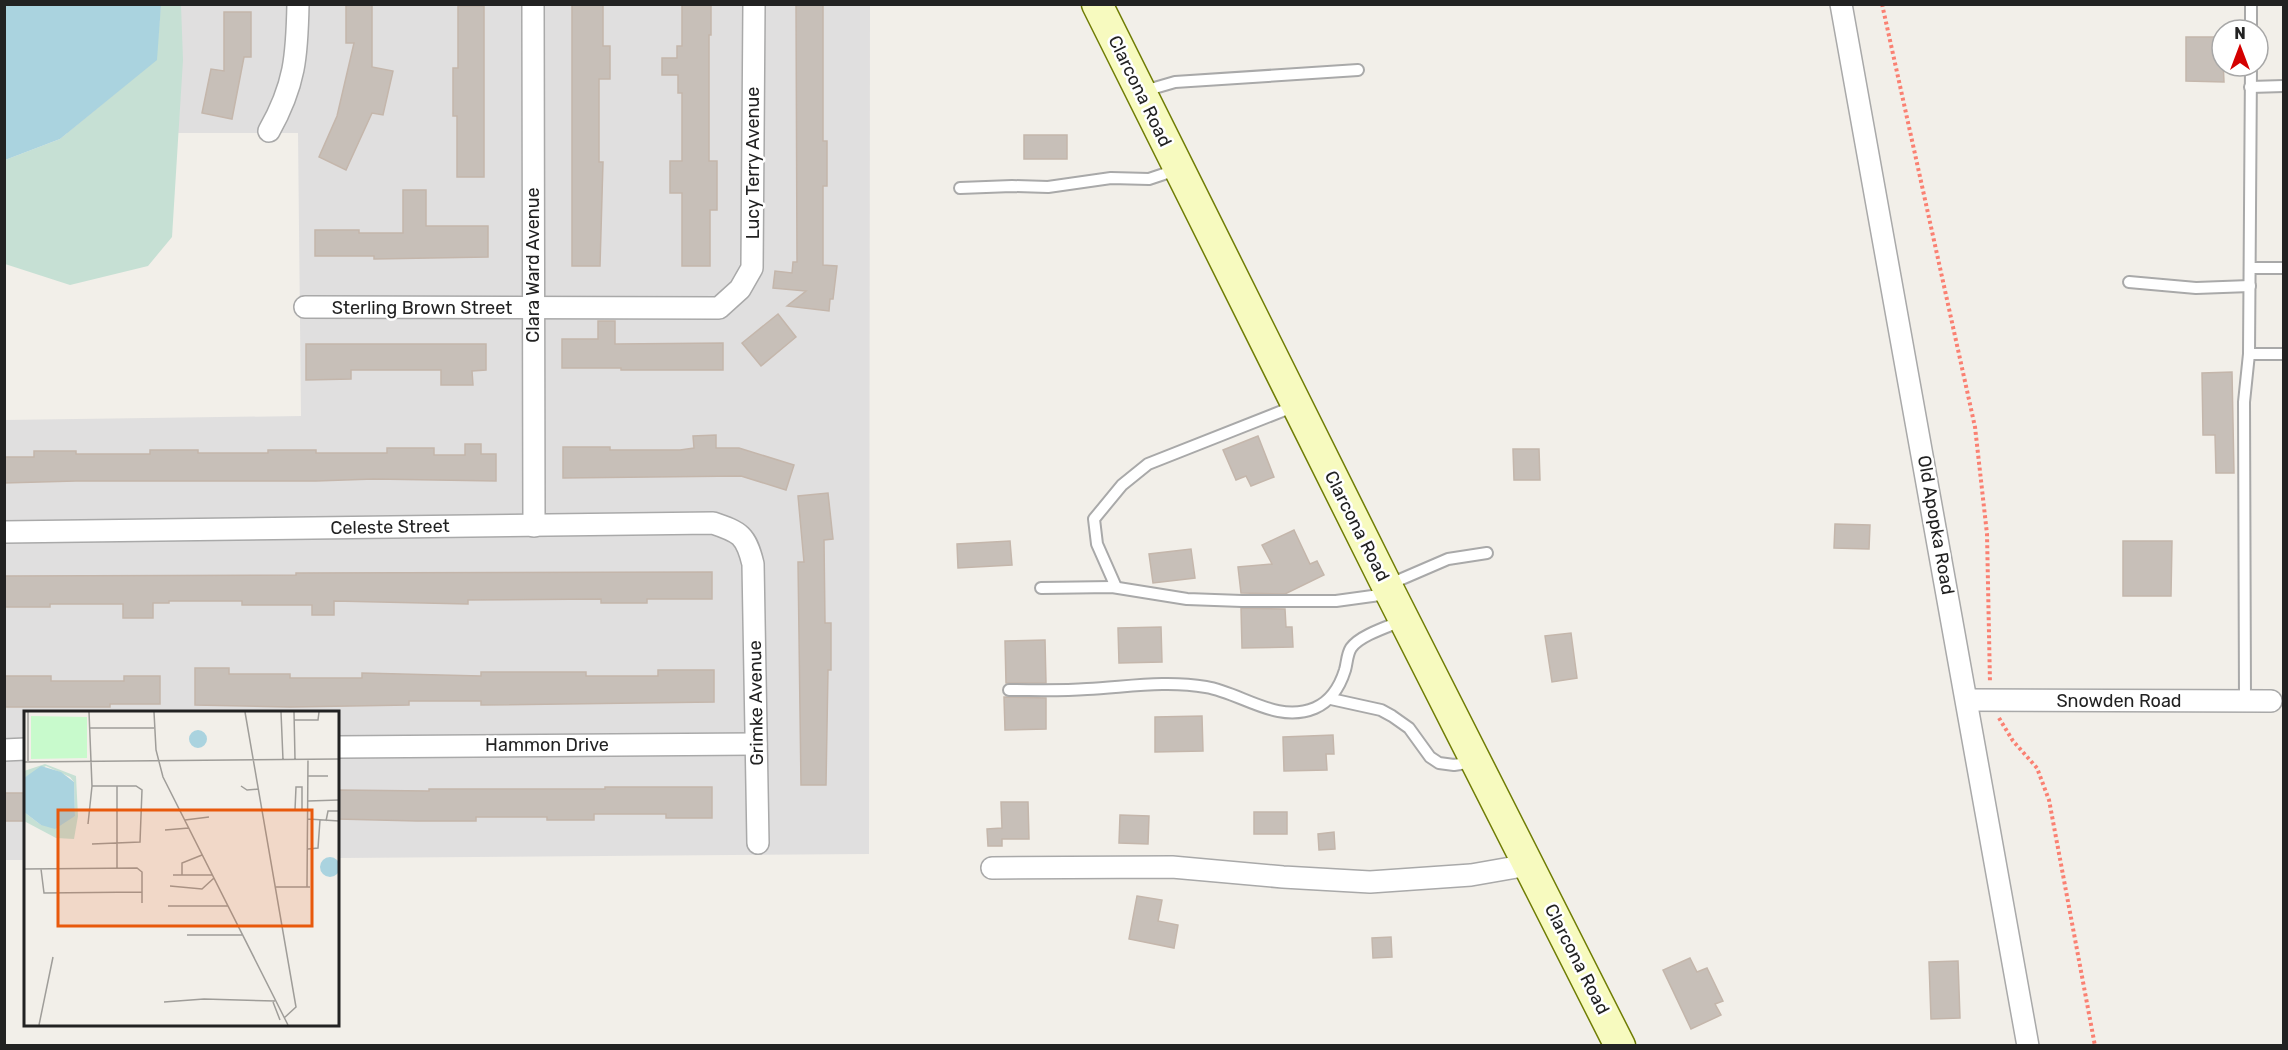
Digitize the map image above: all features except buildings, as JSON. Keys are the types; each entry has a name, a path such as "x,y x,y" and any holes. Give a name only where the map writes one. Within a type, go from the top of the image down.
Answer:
{"main road":[{"name":"Clarcona Road","path":"1097,4 1296,405 1620,1046"}],"street":[{"path":"269,130 284,105 293,78 298,49 298,4"},
{"name":"Clara Ward Avenue","path":"533,4 534,525"},
{"name":"Lucy Terry Avenue","path":"719,308 740,290 752,268 754,4"},
{"name":"Old Apopka Road","path":"1841,4 1968,700 2028,1046"},
{"name":"Sterling Brown Street","path":"305,307 719,308"},
{"name":"Celeste Street","path":"4,532 713,523 734,530 749,544 753,564"},
{"name":"Grimke Avenue","path":"753,564 758,843"},
{"name":"Snowden Road","path":"1968,700 2271,701"},
{"name":"Hammon Drive","path":"339,747 756,744"},
{"path":"4,750 24,749"},
{"path":"992,868 1172,867 1370,882 1471,875 1528,865"}],"lane":[{"path":"1140,92 1175,82 1358,69"},
{"path":"2245,701 2244,402 2249,354 2250,78"},
{"path":"2250,87 2283,86"},
{"path":"960,188 1048,187 1111,178 1149,179 1178,169"},
{"path":"2250,268 2283,268"},
{"path":"2129,282 2196,288 2250,286"},
{"path":"2249,354 2283,354"},
{"path":"1116,588 1097,544 1094,519 1122,485 1148,464 1296,405"},
{"path":"1009,690 1084,689 1185,683 1229,693 1276,712 1295,712 1315,708 1330,699 1345,670 1352,647 1394,600 1448,559 1486,553"},
{"path":"1041,588 1116,588 1187,599 1209,600 1394,600"},
{"path":"1330,699 1380,710 1392,716 1408,728 1430,757 1439,763 1454,765 1476,762"}],"path":[{"path":"1882,4 1975,427 1986,534 1990,700 2013,741 2037,768 2049,800 2095,1046"}],"shaded area":[{"path":"5,5 870,5 869,854 339,858 339,711 24,711 24,860 5,860 4,420 301,416 298,133 5,133"}],"green space":[{"path":"161,5 181,5 183,60 172,237 148,266 70,285 5,264 5,160 60,139 156,60"}],"water":[{"path":"5,4 161,5 157,60 60,139 5,160"}]}
